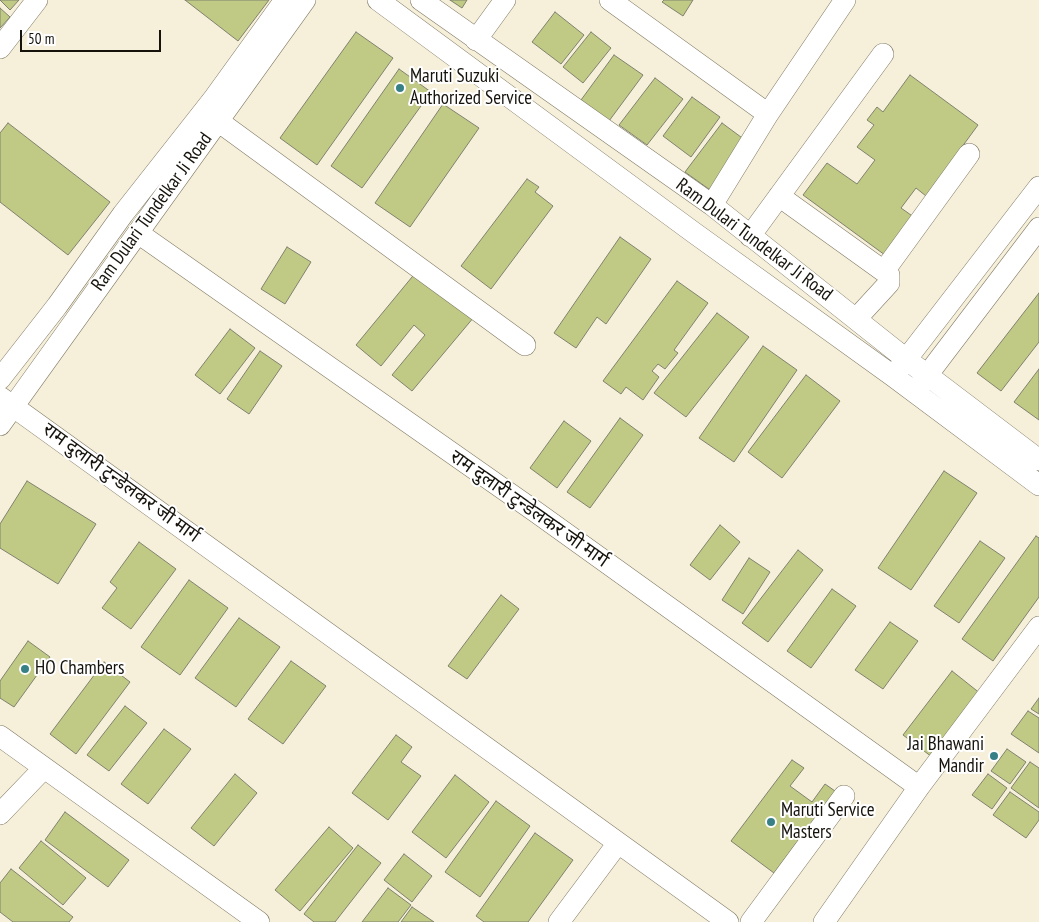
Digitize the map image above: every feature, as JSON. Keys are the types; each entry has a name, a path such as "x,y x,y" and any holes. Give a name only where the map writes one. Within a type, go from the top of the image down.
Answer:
{"street":[{"path":"0,48 37,0"},
{"name":"Ram Dulari Tundelkar Ji Road","path":"0,379 57,306 122,214 215,97 285,0"},
{"name":"Ram Dulari Tundelkar Ji Road","path":"0,425 7,401 138,233 305,0"},
{"name":"Ram Dulari Tundelkar Ji Road","path":"378,0 914,392"},
{"name":"Ram Dulari Tundelkar Ji Road","path":"421,0 712,205 928,375"},
{"path":"476,40 505,0"},
{"path":"610,0 768,114"},
{"path":"712,205 768,114 845,0"},
{"path":"750,236 883,54"},
{"path":"218,121 526,345"},
{"path":"884,271 969,154"},
{"path":"894,376 1039,187"},
{"path":"779,196 889,275 889,283 856,319"},
{"path":"1039,228 914,392 1039,485"},
{"name":"राम दुलारी टुन्डेलकर जी मार्ग","path":"138,233 544,518 919,788"},
{"path":"928,375 1039,460"},
{"name":"राम दुलारी टुन्डेलकर जी मार्ग","path":"7,401 728,922"},
{"path":"824,922 919,788 1039,628"},
{"path":"0,736 249,920"},
{"path":"0,814 44,768"},
{"path":"751,922 844,796"},
{"path":"559,922 618,843"}],"building":[{"path":"0,0 19,0 10,10"},
{"path":"185,0 269,0 238,41"},
{"path":"450,0 467,0 462,8"},
{"path":"664,0 693,0 683,16 662,2"},
{"path":"0,8 10,17 0,28"},
{"path":"555,12 584,35 561,64 532,42"},
{"path":"356,32 393,58 317,165 280,138"},
{"path":"591,32 611,48 583,83 563,67"},
{"path":"614,55 643,75 609,121 581,100"},
{"path":"399,69 431,92 362,188 331,166"},
{"path":"910,75 978,125 926,196 916,188 901,208 918,220 889,258 803,195 827,163 857,184 875,160 857,147 874,125 867,120 877,107 883,112"},
{"path":"655,78 683,99 647,145 619,125"},
{"path":"692,97 720,117 691,157 663,136"},
{"path":"443,104 479,128 410,227 375,203"},
{"path":"8,123 110,202 68,255 0,202 0,133"},
{"path":"722,123 749,143 713,192 685,172"},
{"path":"527,179 539,187 535,192 553,206 491,289 461,266"},
{"path":"620,237 651,259 606,324 597,317 576,348 554,333"},
{"path":"287,247 311,262 285,304 261,289"},
{"path":"417,271 474,317 412,391 392,375 425,335 414,325 381,366 356,345"},
{"path":"677,281 708,303 674,350 678,353 665,369 658,364 652,371 659,377 643,400 626,387 621,394 603,381"},
{"path":"1039,293 1039,342 1001,391 977,373"},
{"path":"717,313 749,337 686,417 654,393"},
{"path":"230,329 255,348 220,394 195,375"},
{"path":"763,346 797,370 734,462 699,438"},
{"path":"260,351 282,366 249,414 227,399"},
{"path":"1039,369 1039,420 1014,402"},
{"path":"806,375 840,401 782,478 748,452"},
{"path":"620,418 643,435 590,508 567,492"},
{"path":"564,421 591,441 557,488 530,468"},
{"path":"944,471 977,493 911,590 878,568"},
{"path":"27,481 96,524 58,584 0,548 0,524"},
{"path":"720,525 740,542 710,580 690,565"},
{"path":"1036,536 1039,538 1039,597 993,661 962,639"},
{"path":"980,541 1005,558 959,623 934,606"},
{"path":"139,542 176,569 131,629 102,608 117,588 110,582"},
{"path":"798,550 823,570 768,642 742,623"},
{"path":"749,558 770,572 743,614 722,600"},
{"path":"189,580 228,608 180,675 141,647"},
{"path":"832,589 856,606 811,668 787,651"},
{"path":"501,595 519,609 467,679 448,666"},
{"path":"239,618 280,647 236,707 195,678"},
{"path":"890,622 918,641 883,689 855,670"},
{"name":"HO Chambers","path":"28,641 50,657 14,707 0,698 0,681"},
{"path":"291,661 326,686 283,744 248,719"},
{"path":"104,662 130,682 76,754 50,734"},
{"path":"952,671 981,694 932,757 903,735"},
{"path":"1039,698 1039,714 1031,709"},
{"path":"125,706 147,723 109,771 87,755"},
{"path":"1028,711 1039,718 1039,753 1011,734"},
{"path":"164,729 191,749 148,804 121,784"},
{"path":"396,735 412,747 401,762 421,776 388,820 352,793"},
{"path":"1007,749 1026,762 1010,784 991,771"},
{"path":"792,760 804,768 790,786 812,802 825,784 835,791 774,873 731,841"},
{"path":"1030,762 1039,768 1039,808 1011,788"},
{"path":"235,774 257,793 214,846 191,828"},
{"path":"988,774 1007,788 992,809 972,795"},
{"path":"455,775 489,802 446,858 412,832"},
{"path":"1010,792 1039,812 1039,820 1026,838 993,815"},
{"path":"496,801 530,826 480,897 445,872"},
{"path":"65,812 129,860 108,887 45,840"},
{"path":"329,827 353,848 300,911 275,890"},
{"path":"535,833 573,860 528,922 484,922 476,916"},
{"path":"41,841 86,878 63,905 19,868"},
{"path":"358,845 381,863 335,922 314,922 304,914"},
{"path":"404,854 432,876 412,902 384,880"},
{"path":"11,869 73,917 69,922 13,922 0,912 0,883"},
{"path":"388,888 411,905 398,922 362,922"},
{"path":"412,907 434,922 401,922"}],"place":[{"name":"Maruti Suzuki Authorized Service","path":"400,88"},
{"name":"HO Chambers","path":"25,669"},
{"name":"Jai Bhawani Mandir","path":"994,756"},
{"name":"Maruti Service Masters","path":"771,822"}]}
